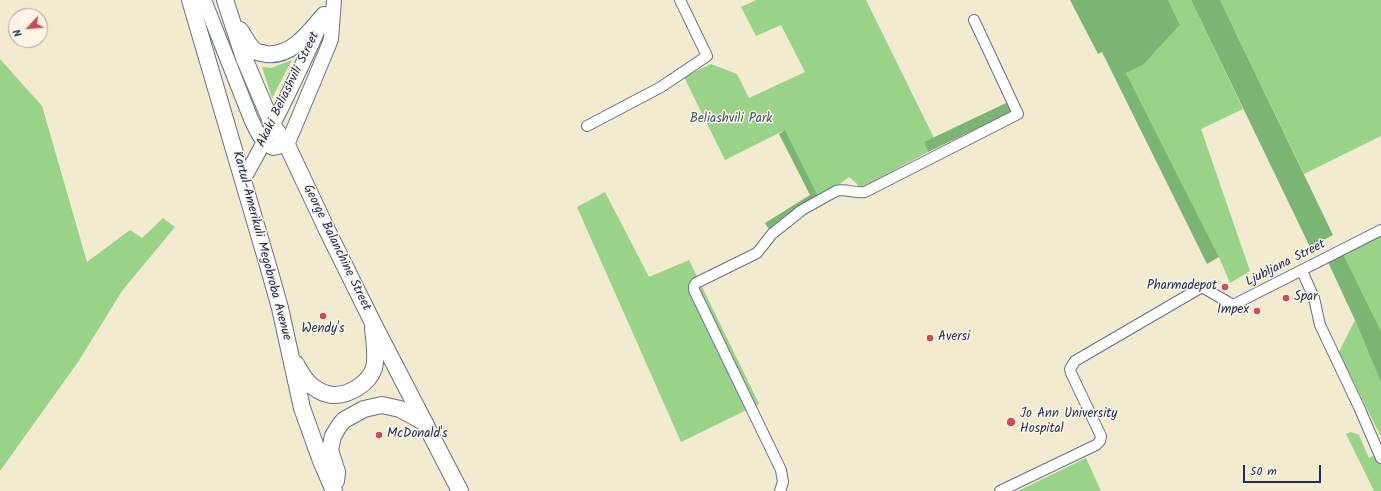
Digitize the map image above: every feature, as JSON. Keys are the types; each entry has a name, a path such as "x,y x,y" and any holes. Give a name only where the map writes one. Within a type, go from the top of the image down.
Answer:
{"main road":[{"name":"Kartul-Amerikuli Megobroba Avenue","path":"190,0 244,180 280,308 299,397 312,439 334,491"},
{"path":"204,0 256,129 265,143 273,148 287,145"},
{"name":"Akaki Beliashvili Street","path":"244,180 265,143 295,83 324,15 334,0"},
{"name":"Akaki Beliashvili Street","path":"287,145 331,38 334,0"},
{"path":"227,7 252,48 258,52 272,54 281,52 298,43 324,15"},
{"name":"George Balanchine Street","path":"227,7 244,58 273,126 287,145 373,323 460,491"},
{"path":"291,356 307,381 314,388 323,393 338,395 354,390 366,381 374,368 373,323"},
{"path":"334,491 337,472 330,450 333,436 344,420 364,409 382,405 400,409 425,423"}],"street":[{"path":"587,126 661,87 707,56 680,0"},
{"path":"780,491 784,482 781,470 694,290 694,286 696,283 757,253 772,234 802,210 836,191 841,190 856,193 865,192 1018,114 974,20"},
{"name":"Ljubljana Street","path":"1000,491 1096,446 1100,441 1101,436 1071,373 1070,368 1075,361 1202,287 1233,305 1381,230"},
{"path":"1302,271 1314,298 1320,325 1359,407 1381,458"}],"green space":[{"name":"Beliashvili Park","path":"756,0 866,0 934,138 924,142 928,152 859,189 857,184 849,177 838,187 818,196 785,130 725,160 684,77 711,64 737,74 749,98 805,72 781,25 756,36 741,7"},
{"path":"1070,0 1168,0 1180,25 1143,65 1126,73 1219,257 1207,264 1102,52 1098,54"},
{"path":"1168,0 1191,0 1243,109 1201,129 1250,271 1230,283 1219,257 1126,73 1143,65 1180,25"},
{"path":"1191,0 1220,0 1333,235 1310,247"},
{"path":"1220,0 1381,0 1381,136 1304,174"},
{"path":"0,59 42,106 87,262 130,230 142,238 163,218 175,227 122,291 78,362 0,471"},
{"path":"292,60 272,98 262,67 271,68"},
{"path":"1006,103 1011,112 928,152 924,142"},
{"path":"785,130 818,196 770,231 765,223 810,195 779,134"},
{"path":"605,192 649,277 689,260 759,404 681,442 577,207"},
{"path":"1381,234 1381,331 1342,252"},
{"path":"1342,252 1381,331 1381,383 1355,320 1327,260"},
{"path":"1355,320 1381,383 1381,437 1339,352"},
{"path":"1351,432 1359,435 1369,458 1381,452 1381,491 1374,491 1346,434"},
{"path":"1086,458 1101,491 1018,491"}],"place":[{"name":"Pharmadepot","path":"1225,287"},
{"name":"Spar","path":"1286,298"},
{"name":"Impex","path":"1257,311"},
{"name":"Wendy's","path":"323,316"},
{"name":"Aversi","path":"930,338"},
{"name":"Jo Ann University Hospital","path":"1011,422"},
{"name":"McDonald's","path":"379,435"}]}
